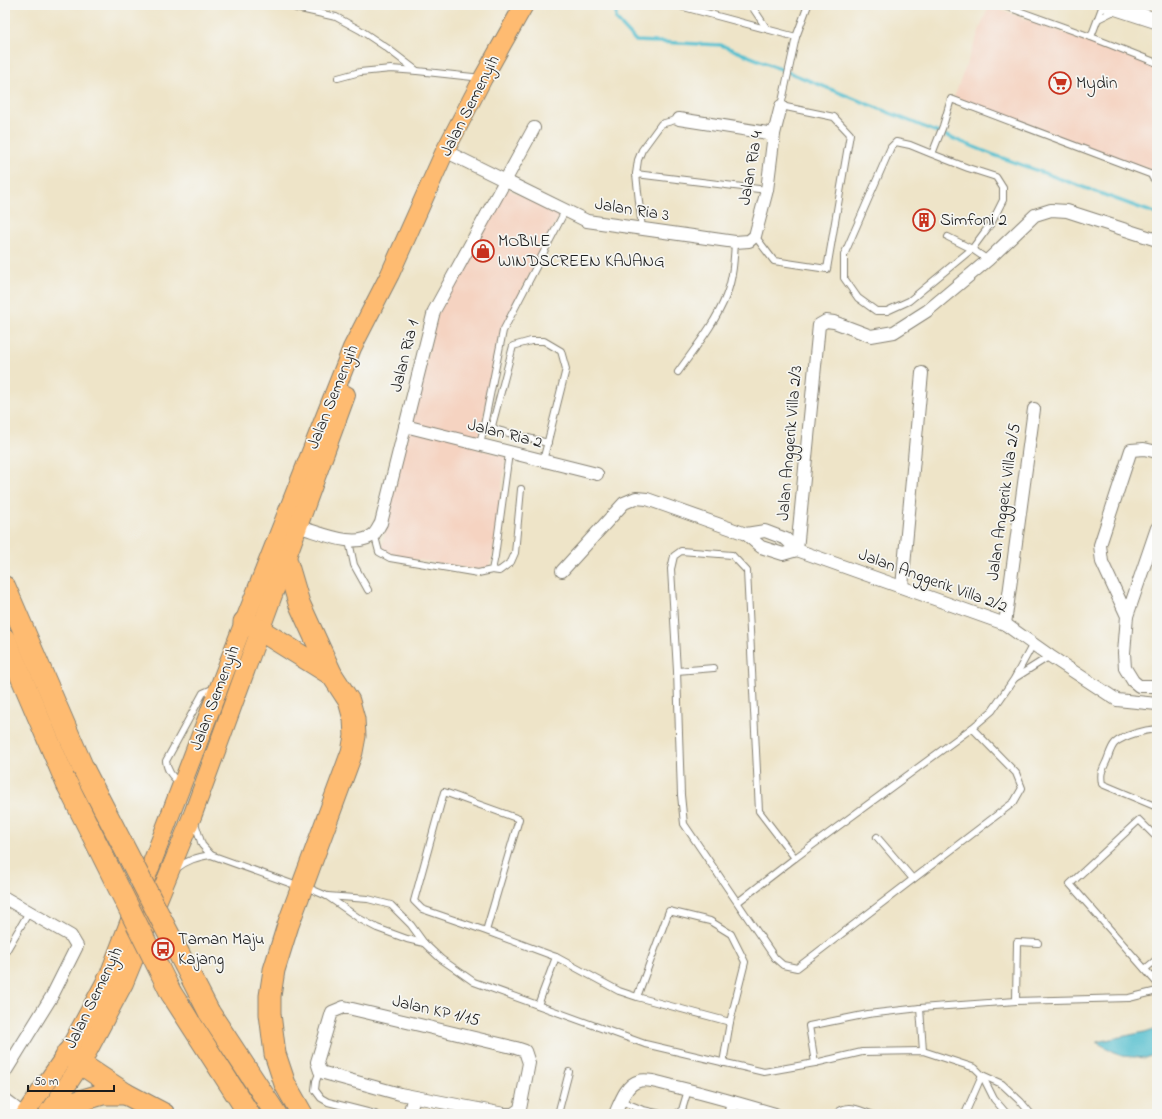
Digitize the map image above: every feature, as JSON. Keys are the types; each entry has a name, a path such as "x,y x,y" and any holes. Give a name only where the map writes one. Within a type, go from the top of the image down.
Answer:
{"highway":[{"path":"286,559 299,603 332,675 348,701 354,719 355,736 352,752 288,925 274,970 270,996 270,1014 275,1054 285,1084 302,1114"},
{"path":"5,587 83,768 209,1012 276,1114"},
{"path":"252,626 332,675"},
{"path":"5,639 67,784 171,993 249,1114"},
{"path":"74,1058 126,1094 164,1114"},
{"path":"49,1113 66,1105 103,1094 126,1094"}],"main road":[{"name":"Jalan Semenyih","path":"24,1114 74,1058 124,983 189,821 252,626 352,348 390,274 446,152 483,78 524,5"},
{"name":"Jalan Semenyih","path":"49,1113 109,975 218,691 286,559 390,274"},
{"path":"168,822 189,821"}],"street":[{"path":"1114,7 1157,21"},
{"name":"Jalan Ria 4","path":"755,236 767,190 774,134 781,106"},
{"path":"679,119 774,134"},
{"name":"Jalan Ria 1","path":"374,534 381,523 434,311 534,128"},
{"name":"Jalan Ria 3","path":"446,152 587,221 735,242 749,241 755,236"},
{"path":"988,260 1035,215 1051,210 1067,211 1157,240"},
{"name":"Jalan Anggerik Villa 2/3","path":"797,550 819,325 826,321 834,322 871,336 894,332 927,311 988,260"},
{"path":"902,587 922,373"},
{"name":"Jalan Anggerik Villa 2/5","path":"1005,624 1034,409"},
{"name":"Jalan Ria 2","path":"405,426 480,446 597,474"},
{"path":"1127,616 1102,562 1100,545 1131,450 1144,449 1157,452"},
{"name":"Jalan Anggerik Villa 2/2","path":"562,571 624,503 636,498 647,499 746,534 761,547 782,554 797,550 1005,624 1050,656 1117,700 1157,704"},
{"path":"298,527 348,541 364,539 374,534"},
{"path":"1157,528 1127,616 1124,653 1125,668 1133,681 1139,686 1157,686"},
{"path":"5,898 71,936 77,946 52,996 5,1072"},
{"name":"Jalan KP 1/15","path":"344,1007 525,1051 529,1063 520,1109 513,1114 504,1114 414,1097 320,1071 317,1062 332,1012 344,1007"},
{"path":"615,1114 627,1091 633,1084 640,1080 688,1090 775,1114"},
{"path":"408,1114 414,1097"},
{"path":"5,1100 24,1114"},
{"path":"730,1114 733,1102"}],"lane":[{"path":"676,5 796,37"},
{"path":"750,5 767,29"},
{"path":"755,236 774,261 827,269 850,134 834,117 781,106 796,37 808,5"},
{"path":"1002,5 1091,37 1157,63"},
{"path":"1091,37 1103,5"},
{"path":"1098,19 1114,7"},
{"path":"296,8 336,17 360,30 417,71"},
{"path":"338,78 360,72 391,69 483,78"},
{"path":"932,154 943,126 950,99 1156,174"},
{"path":"642,229 636,174 638,160 642,150 661,124 679,119"},
{"path":"896,142 910,145 932,154 996,177 1003,188 1004,200 992,222 972,249 908,301 887,311 876,311 858,298 844,278 844,255 891,147 896,142"},
{"path":"636,174 767,190"},
{"path":"480,446 503,331 565,210"},
{"path":"948,237 972,249 988,260"},
{"path":"678,372 711,325 726,296 733,269 735,242"},
{"path":"543,461 548,443 566,369 561,351 544,341 532,341 513,346 492,426 497,430 548,443"},
{"path":"492,570 509,453"},
{"path":"374,534 379,552 390,558 478,573 492,570 499,571 511,562 515,553 520,489"},
{"path":"348,541 354,565 368,590"},
{"path":"795,858 759,811 747,571 732,555 681,551 674,556 671,569 677,671 681,795 684,824 775,958 783,965 797,968 1014,802 1022,788 1016,773 972,728"},
{"path":"738,902 795,858 972,728 992,711 1014,679 1033,644"},
{"path":"1014,679 1050,656"},
{"path":"677,671 714,668"},
{"path":"182,785 171,776 167,768 166,761 203,693 210,690 218,691"},
{"path":"1157,729 1131,735 1114,744 1100,775 1102,784 1157,807"},
{"path":"486,931 519,819 444,792 414,901 422,908 556,957 619,991 730,1022"},
{"path":"1157,838 1139,820 1070,884 1157,983"},
{"path":"189,821 197,832 202,845 211,854 292,884"},
{"path":"877,837 913,879"},
{"path":"167,877 186,861 211,854"},
{"path":"313,890 328,896 360,919 377,928 407,939 424,943"},
{"path":"328,896 368,899 391,905 411,925 424,943 441,959 474,982 645,1044 764,1072 815,1064 862,1052 923,1050 975,1068 982,1075 994,1098 1007,1114"},
{"path":"637,997 669,911 710,921 731,934 745,962 730,1022 723,1063"},
{"path":"5,953 29,912"},
{"path":"1016,1001 1017,942 1038,943"},
{"path":"538,1005 556,957"},
{"path":"1145,969 1157,959"},
{"path":"815,1064 809,1026 868,1014 920,1008 1016,1001 1128,998 1157,991"},
{"path":"920,1008 923,1050"},
{"path":"320,1071 316,1081 315,1090 321,1098 328,1102 374,1114"},
{"path":"558,1114 569,1072"},
{"path":"964,1114 982,1075"},
{"path":"982,1075 1002,1084 1031,1114"},
{"path":"676,1114 682,1110 688,1090"},
{"path":"621,1101 643,1110 661,1114"},
{"path":"836,1114 846,1107 871,1114"}],"shaded area":[{"name":"Mydin","path":"989,5 1157,67 1157,172 954,97"},
{"path":"506,188 560,214 501,331 477,449 506,456 493,556 489,567 477,570 390,555 381,550 408,432 438,313"}],"water":[{"path":"1157,1028 1157,1053 1146,1058 1122,1056 1096,1042 1145,1032"}],"waterway":[{"path":"616,5 616,19 636,41 721,45 994,155 1157,214"}],"place":[{"name":"Mydin","path":"1060,83"},
{"name":"Simfoni 2","path":"924,220"},
{"name":"MOBILE WINDSCREEN KAJANG","path":"483,251"},
{"name":"Taman Maju Kajang","path":"163,949"}]}
